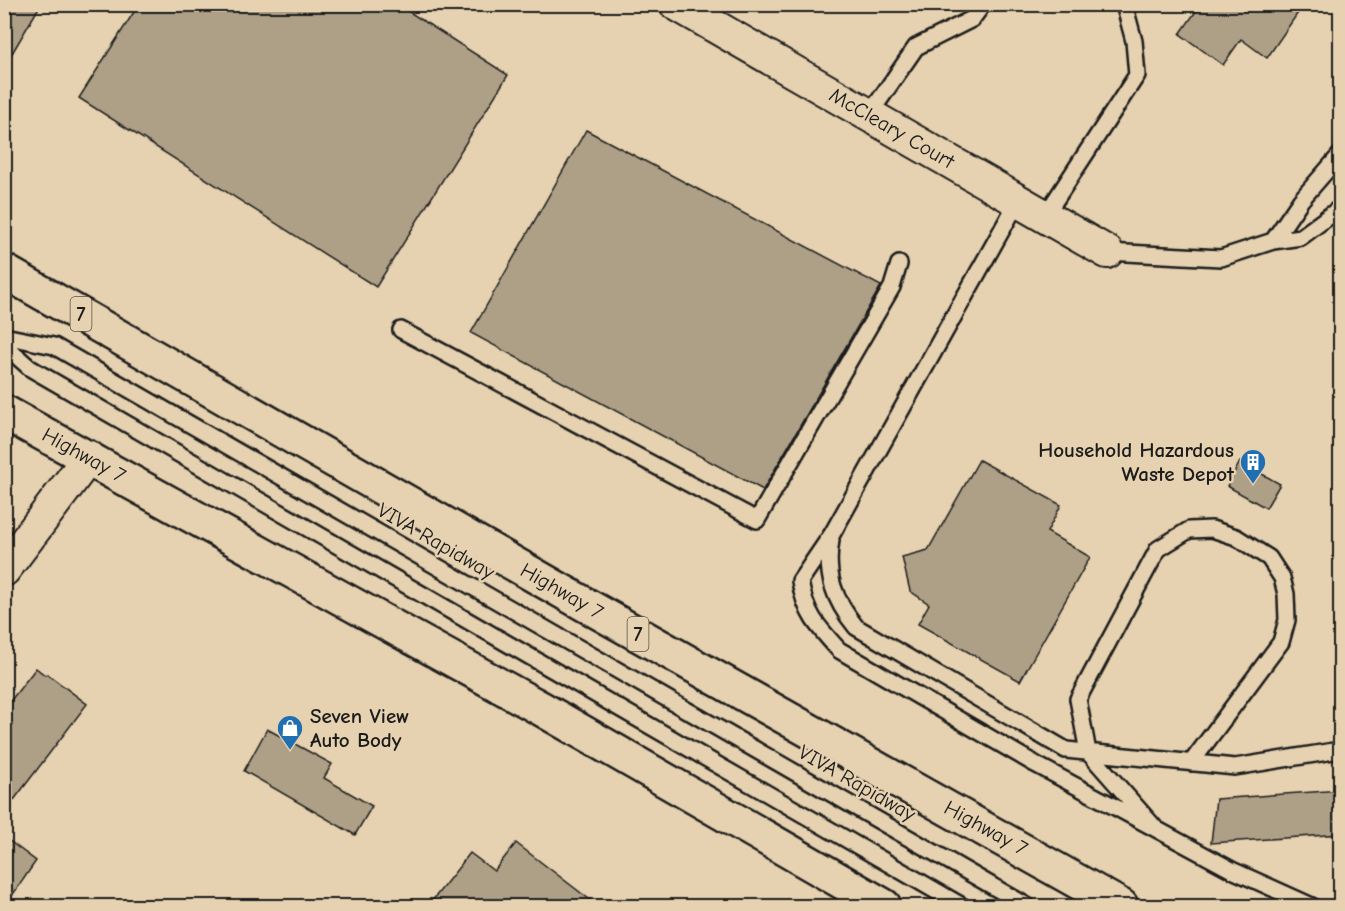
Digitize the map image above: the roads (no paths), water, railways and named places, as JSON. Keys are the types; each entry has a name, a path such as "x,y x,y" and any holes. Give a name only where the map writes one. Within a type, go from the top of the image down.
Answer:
{"main road":[{"name":"Highway 7","path":"4,271 586,605 1121,906"},
{"name":"Highway 7","path":"4,412 542,709 885,906"}],"street":[{"name":"McCleary Court","path":"694,9 869,115 1107,252"},
{"path":"4,570 89,457"}],"lane":[{"path":"869,115 916,47 972,19 983,4"},
{"path":"1045,216 1137,75 1134,41 1124,4"},
{"path":"1273,241 1301,200 1341,155"},
{"path":"1018,201 832,534 800,581 803,603 816,624 839,650 1035,764 1232,870 1312,906"},
{"path":"1107,252 1221,258 1273,241 1301,237 1341,208"},
{"path":"401,330 757,520 892,287 899,264"},
{"name":"VIVA Rapidway","path":"4,336 54,346 1027,906"},
{"path":"4,345 30,368 963,906"},
{"path":"1156,829 1088,752 1078,699 1158,549 1189,530 1212,529 1236,537 1269,558 1282,578 1286,594 1287,620 1281,642 1191,763"},
{"path":"832,534 827,559 830,584 840,608 856,627 877,642 1066,750 1235,767 1341,750"}],"place":[{"name":"Household Hazardous Waste Depot","path":"1253,485"},
{"name":"Seven View Auto Body","path":"290,751"}]}
